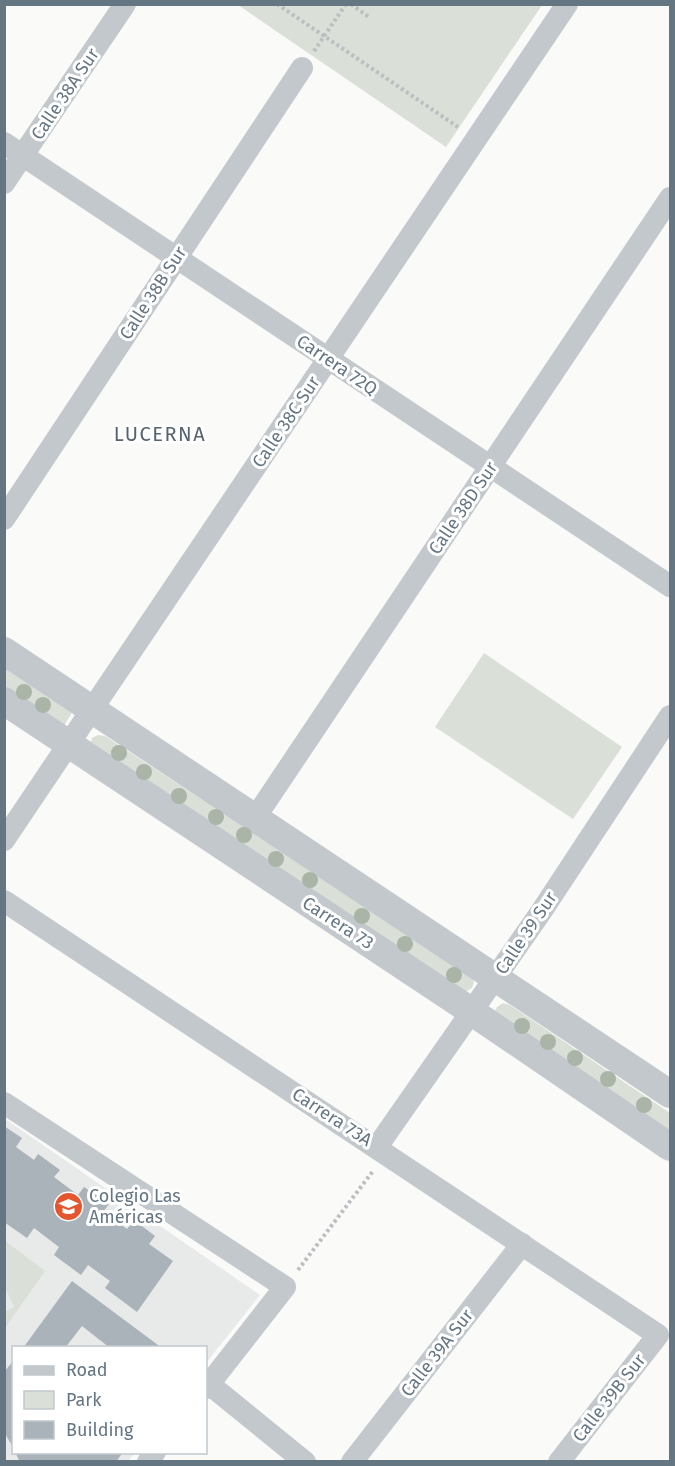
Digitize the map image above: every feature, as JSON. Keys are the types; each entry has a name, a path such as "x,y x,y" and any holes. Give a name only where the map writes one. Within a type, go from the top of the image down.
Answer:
{"street":[{"name":"Calle 38A Sur","path":"4,183 14,149 124,4"},
{"name":"Calle 38C Sur","path":"4,840 567,4"},
{"name":"Calle 38B Sur","path":"4,519 302,68"},
{"name":"Carrera 72Q","path":"14,149 670,586"},
{"name":"Calle 38D Sur","path":"255,818 670,198"},
{"path":"4,651 670,1094"},
{"name":"Carrera 73","path":"4,701 670,1147"},
{"name":"Calle 39 Sur","path":"382,1150 670,716"},
{"name":"Carrera 73A","path":"4,901 658,1335"},
{"path":"4,1103 285,1287 207,1386 305,1461"},
{"name":"Calle 39A Sur","path":"352,1461 522,1244"},
{"name":"Calle 39B Sur","path":"559,1461 658,1335"}],"path":[{"path":"277,4 476,140"},
{"path":"302,68 346,4"},
{"path":"351,4 369,17"},
{"path":"285,1287 382,1150"}],"shaded area":[{"name":"Colegio Las Américas","path":"4,1118 260,1295 207,1362 207,1346 12,1346 12,1454 134,1454 128,1461 5,1461"}],"green space":[{"path":"238,5 542,5 446,147"},
{"path":"484,653 622,747 573,819 435,727"},
{"path":"4,664 73,711 62,729 5,690"},
{"path":"98,735 105,736 471,976 474,982 472,988 465,992 91,742 92,738"},
{"path":"503,1003 510,1005 670,1113 670,1136 495,1011"},
{"path":"5,1241 45,1271 5,1328 5,1312 14,1307 5,1287"}],"building":[{"path":"4,1126 22,1138 16,1147 34,1160 38,1154 60,1170 54,1177 78,1195 84,1187 109,1204 103,1212 127,1229 134,1220 155,1236 149,1244 173,1261 137,1312 105,1288 110,1281 88,1265 81,1275 54,1255 59,1247 34,1228 27,1238 4,1222"},
{"path":"72,1281 159,1346 107,1346 82,1326 67,1346 24,1346"},
{"path":"12,1362 12,1446 4,1432 4,1372"},
{"path":"16,1454 122,1454 116,1462 20,1462"}],"place":[{"name":"Colegio Las Américas","path":"68,1206"}],"district":[{"name":"LUCERNA","path":"160,434"}]}
